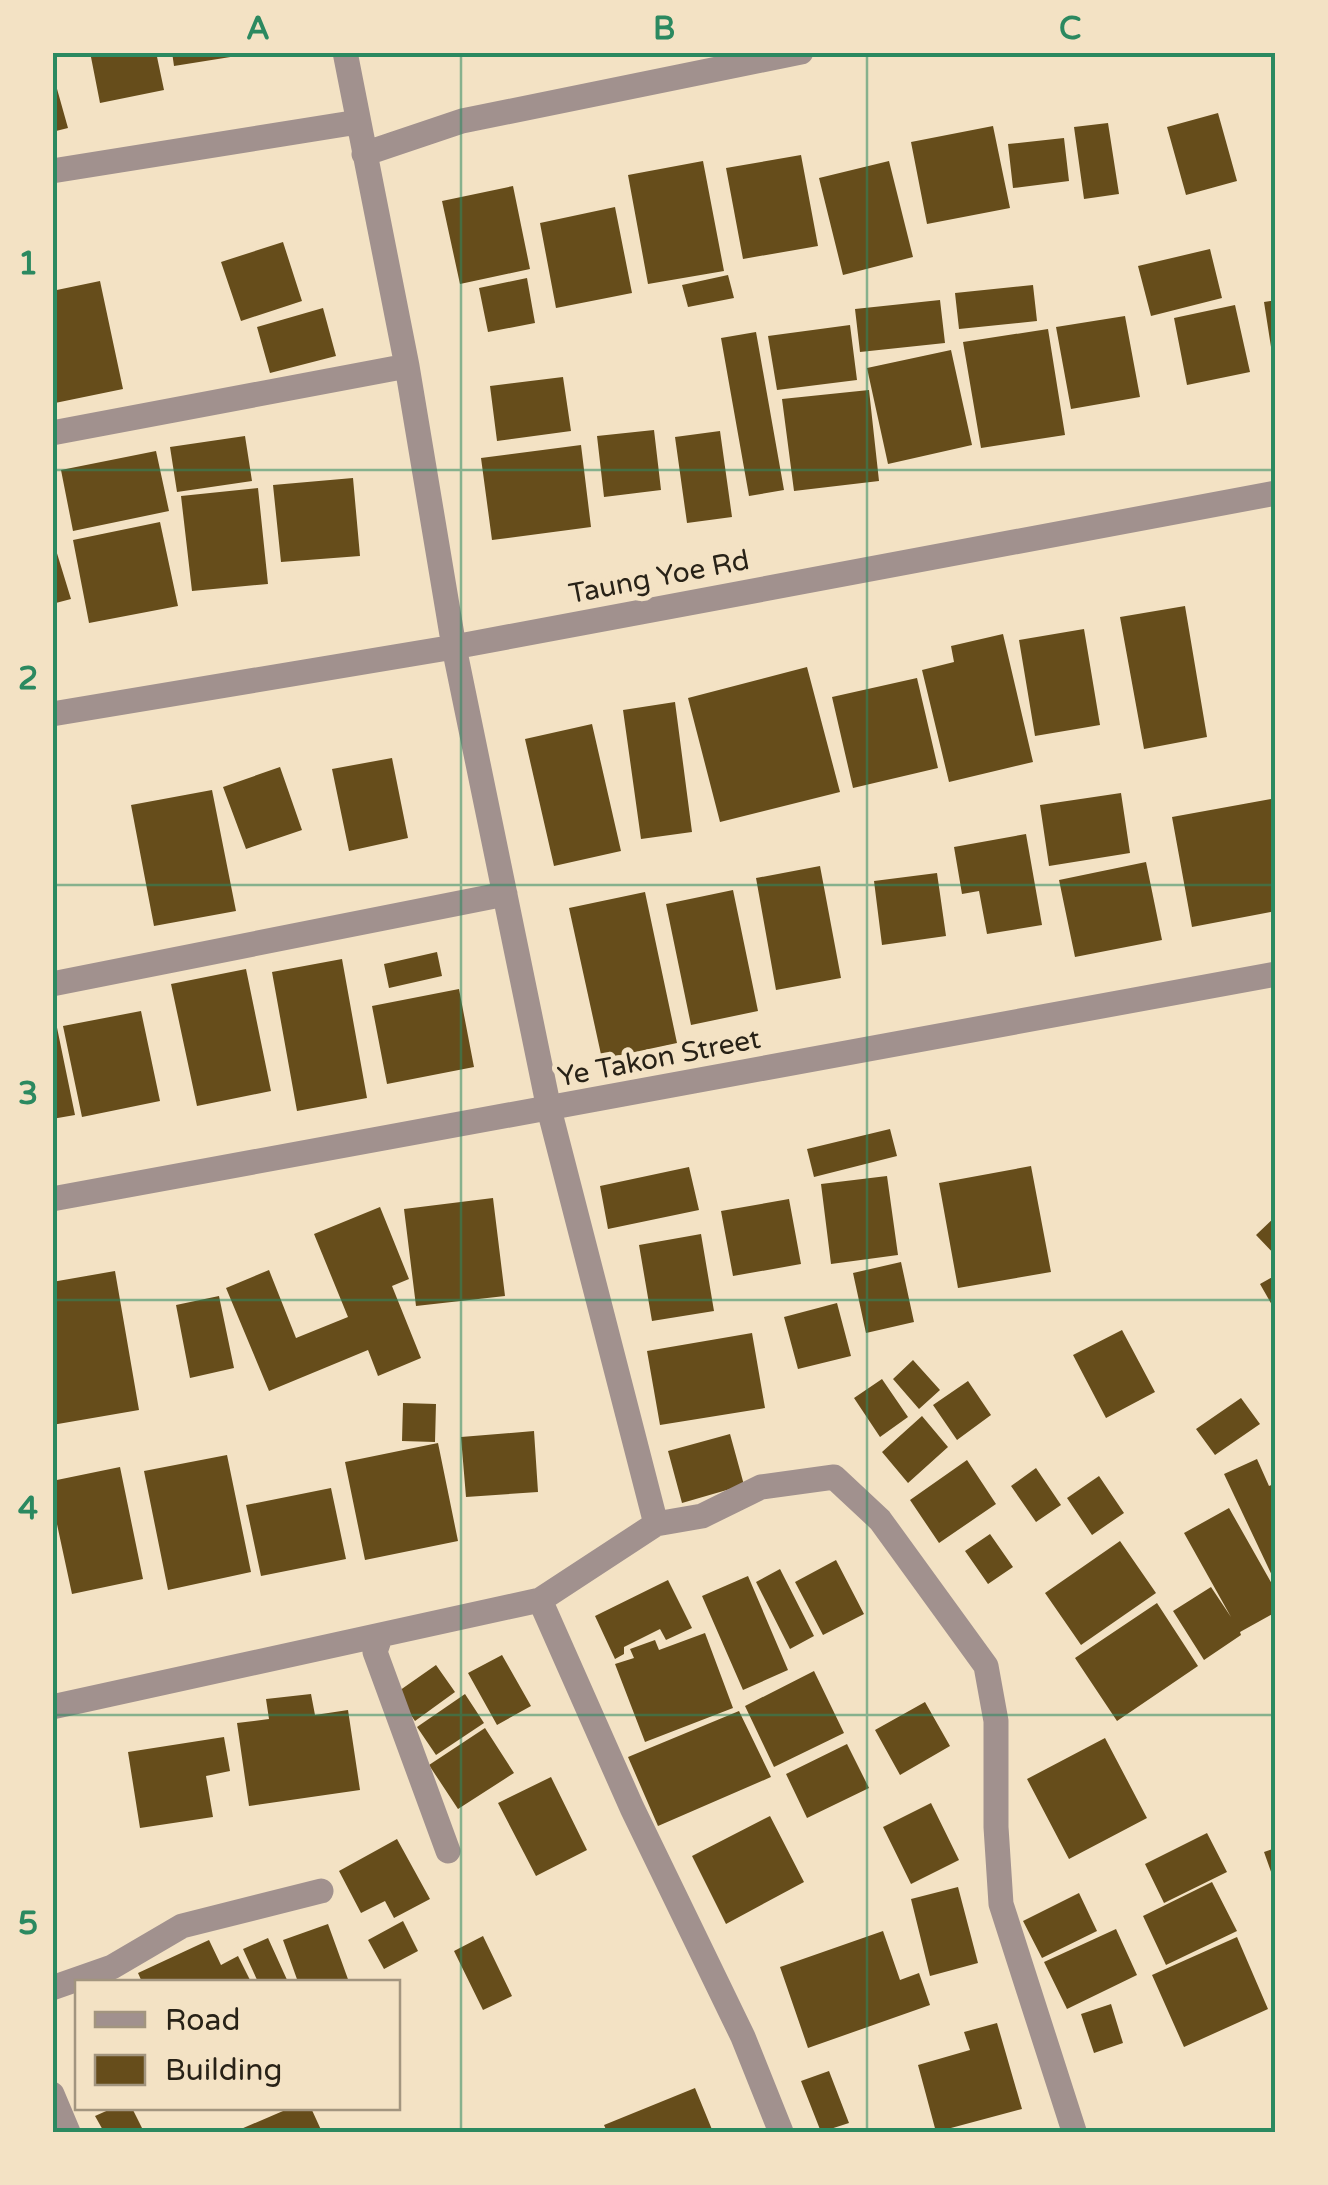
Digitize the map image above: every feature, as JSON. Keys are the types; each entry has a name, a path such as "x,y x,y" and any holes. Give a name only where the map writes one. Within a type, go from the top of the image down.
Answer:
{"street":[{"path":"345,52 407,366 454,647 549,1109 656,1524"},
{"path":"364,154 462,121 801,52"},
{"path":"52,171 358,122"},
{"path":"52,432 407,366"},
{"name":"Taung Yoe Rd","path":"52,714 454,647 1232,498 1276,493"},
{"path":"52,984 505,894"},
{"name":"Ye Takon Street","path":"52,1199 1276,974"},
{"path":"52,1707 540,1600 656,1524 702,1516 761,1486 834,1477 880,1520 986,1666 996,1722 996,1827 1002,1904 1071,2132"},
{"path":"540,1600 632,1808 743,2037 781,2132"},
{"path":"380,1637 375,1652 448,1851"},
{"path":"52,1988 112,1966 182,1926 321,1891"},
{"path":"52,2094 68,2132"}],"building":[{"path":"90,52 156,52 164,90 100,103"},
{"path":"172,52 243,52 243,55 174,66"},
{"path":"52,71 68,128 52,132"},
{"path":"1218,113 1237,181 1186,195 1167,127"},
{"path":"1108,123 1119,194 1084,199 1074,127"},
{"path":"993,126 1010,208 927,224 911,142"},
{"path":"1064,138 1069,181 1013,188 1008,144"},
{"path":"801,155 818,246 743,259 726,168"},
{"path":"703,161 724,271 648,284 628,175"},
{"path":"889,161 913,257 843,275 819,178"},
{"path":"513,186 530,269 460,284 442,201"},
{"path":"615,207 632,293 556,308 540,223"},
{"path":"283,242 302,301 241,321 221,262"},
{"path":"1210,249 1222,298 1151,316 1138,266"},
{"path":"728,275 734,298 688,307 682,285"},
{"path":"527,278 535,323 488,332 479,288"},
{"path":"100,281 123,389 55,403 52,291"},
{"path":"1033,285 1037,321 959,329 955,293"},
{"path":"940,300 945,343 860,352 855,309"},
{"path":"1276,300 1276,347 1271,347 1264,302"},
{"path":"1235,305 1250,372 1187,385 1174,318"},
{"path":"323,308 336,356 270,373 257,327"},
{"path":"1125,316 1140,397 1071,409 1056,327"},
{"path":"850,325 857,380 777,390 768,336"},
{"path":"1048,329 1065,435 981,448 963,342"},
{"path":"756,332 784,490 749,496 721,338"},
{"path":"951,350 972,445 888,464 867,368"},
{"path":"563,377 571,431 497,441 490,386"},
{"path":"869,390 879,481 794,491 782,399"},
{"path":"654,430 661,490 604,497 597,436"},
{"path":"720,431 732,517 687,523 675,437"},
{"path":"245,436 252,481 177,492 170,447"},
{"path":"581,445 591,527 492,540 481,458"},
{"path":"156,451 169,511 73,531 61,470"},
{"path":"353,478 360,556 281,562 273,485"},
{"path":"258,488 268,584 192,591 181,496"},
{"path":"160,522 178,606 89,623 73,540"},
{"path":"52,537 71,599 52,604"},
{"path":"1185,606 1207,737 1144,749 1120,617"},
{"path":"1084,629 1100,725 1035,736 1019,640"},
{"path":"1003,634 1033,762 949,782 922,670 954,662 951,646"},
{"path":"807,667 840,792 720,822 688,698"},
{"path":"917,678 938,768 853,788 832,697"},
{"path":"675,702 692,832 641,839 623,710"},
{"path":"592,724 621,851 554,866 525,739"},
{"path":"392,758 408,838 349,851 332,769"},
{"path":"280,767 302,830 246,849 223,787"},
{"path":"212,790 236,911 154,926 131,805"},
{"path":"1121,793 1130,853 1049,866 1040,805"},
{"path":"1271,799 1276,820 1276,911 1192,927 1172,817"},
{"path":"1026,834 1042,925 987,934 979,891 962,894 954,847"},
{"path":"1146,862 1162,940 1075,957 1059,880"},
{"path":"820,866 841,978 776,990 756,878"},
{"path":"937,873 946,936 882,945 874,881"},
{"path":"733,890 758,1011 691,1025 666,904"},
{"path":"645,892 677,1043 602,1059 569,908"},
{"path":"437,952 442,976 389,988 384,964"},
{"path":"342,959 367,1098 297,1111 272,972"},
{"path":"246,969 271,1091 197,1106 171,984"},
{"path":"459,989 474,1067 387,1084 372,1006"},
{"path":"141,1011 160,1101 82,1117 63,1026"},
{"path":"52,1014 75,1115 52,1119"},
{"path":"890,1129 897,1156 814,1177 807,1149"},
{"path":"1031,1166 1051,1272 958,1288 939,1183"},
{"path":"689,1167 699,1210 608,1229 600,1186"},
{"path":"887,1176 898,1255 831,1264 821,1184"},
{"path":"493,1198 505,1296 416,1306 404,1209"},
{"path":"789,1199 801,1264 733,1276 721,1211"},
{"path":"380,1207 409,1279 392,1286 421,1358 378,1376 368,1350 269,1391 226,1288 269,1270 296,1338 348,1317 314,1234"},
{"path":"1276,1216 1276,1256 1256,1235"},
{"path":"701,1234 714,1311 652,1321 639,1245"},
{"path":"901,1262 914,1322 866,1333 853,1273"},
{"path":"115,1271 139,1410 52,1425 52,1282"},
{"path":"1276,1275 1276,1312 1260,1284"},
{"path":"219,1296 234,1368 190,1378 176,1305"},
{"path":"837,1303 851,1356 798,1369 784,1317"},
{"path":"1122,1330 1155,1392 1106,1418 1073,1355"},
{"path":"752,1333 765,1408 660,1425 647,1351"},
{"path":"913,1360 940,1390 919,1409 893,1379"},
{"path":"882,1379 908,1417 880,1437 854,1398"},
{"path":"968,1381 991,1415 957,1440 933,1405"},
{"path":"1241,1398 1260,1424 1215,1455 1196,1429"},
{"path":"403,1403 436,1404 435,1442 402,1441"},
{"path":"922,1416 948,1447 908,1483 882,1452"},
{"path":"534,1431 538,1492 466,1497 461,1437"},
{"path":"730,1434 744,1485 682,1503 668,1451"},
{"path":"438,1443 458,1541 365,1560 345,1462"},
{"path":"227,1455 251,1572 168,1590 144,1471"},
{"path":"1257,1459 1269,1486 1276,1483 1276,1584 1224,1474"},
{"path":"967,1460 996,1504 939,1543 910,1500"},
{"path":"120,1467 143,1579 72,1594 52,1501 52,1481"},
{"path":"1036,1468 1061,1505 1036,1522 1011,1486"},
{"path":"1099,1476 1124,1513 1092,1535 1067,1498"},
{"path":"331,1488 346,1559 261,1576 246,1505"},
{"path":"1229,1508 1276,1591 1276,1612 1240,1632 1204,1660 1173,1611 1211,1587 1231,1617 1184,1533"},
{"path":"990,1534 1013,1567 988,1584 965,1551"},
{"path":"1120,1541 1156,1593 1081,1645 1045,1593"},
{"path":"836,1560 864,1614 823,1635 795,1582"},
{"path":"780,1569 814,1636 790,1649 756,1582"},
{"path":"748,1576 788,1670 743,1690 702,1596"},
{"path":"668,1580 692,1628 666,1640 660,1629 624,1647 624,1654 615,1659 595,1616"},
{"path":"1157,1603 1198,1666 1117,1721 1075,1658"},
{"path":"705,1633 733,1708 645,1742 615,1664 634,1658 630,1649 655,1640 659,1650"},
{"path":"502,1655 531,1706 497,1725 468,1673"},
{"path":"436,1665 455,1692 415,1721 396,1693"},
{"path":"814,1671 844,1733 774,1767 745,1706"},
{"path":"311,1694 315,1715 348,1710 360,1790 249,1806 237,1723 269,1719 266,1699"},
{"path":"465,1694 484,1723 436,1755 417,1727"},
{"path":"925,1702 950,1746 900,1775 875,1730"},
{"path":"739,1711 771,1777 658,1826 628,1757"},
{"path":"485,1728 514,1773 458,1809 429,1765"},
{"path":"224,1737 230,1771 206,1776 213,1817 140,1828 128,1752"},
{"path":"1105,1738 1147,1818 1069,1859 1027,1779"},
{"path":"847,1744 869,1788 807,1818 786,1774"},
{"path":"551,1777 587,1850 536,1876 498,1803"},
{"path":"931,1803 959,1860 911,1884 883,1827"},
{"path":"770,1816 804,1882 726,1924 692,1856"},
{"path":"1207,1833 1227,1872 1164,1903 1145,1864"},
{"path":"397,1839 430,1899 394,1918 385,1901 361,1913 339,1871"},
{"path":"1276,1848 1276,1883 1275,1883 1264,1852"},
{"path":"1212,1882 1237,1931 1166,1965 1143,1916"},
{"path":"958,1887 978,1963 930,1976 911,1899"},
{"path":"1079,1893 1097,1931 1042,1958 1023,1921"},
{"path":"403,1921 418,1951 384,1969 368,1940"},
{"path":"328,1924 348,1980 297,1980 283,1940"},
{"path":"1116,1929 1137,1975 1067,2009 1044,1962"},
{"path":"883,1931 900,1980 919,1973 930,2005 808,2048 780,1967"},
{"path":"483,1936 512,1996 483,2010 454,1951"},
{"path":"1237,1937 1268,2009 1184,2047 1152,1975"},
{"path":"268,1938 287,1980 257,1980 243,1949"},
{"path":"209,1940 221,1965 238,1956 250,1980 141,1980 138,1973"},
{"path":"1111,2004 1123,2043 1094,2053 1081,2014"},
{"path":"997,2023 1022,2109 936,2132 918,2065 970,2050 964,2032"},
{"path":"829,2071 849,2123 821,2132 801,2081"},
{"path":"695,2088 713,2132 607,2132 604,2125"},
{"path":"108,2110 133,2110 144,2132 104,2132 95,2116"},
{"path":"285,2110 312,2110 322,2132 234,2132"}]}
